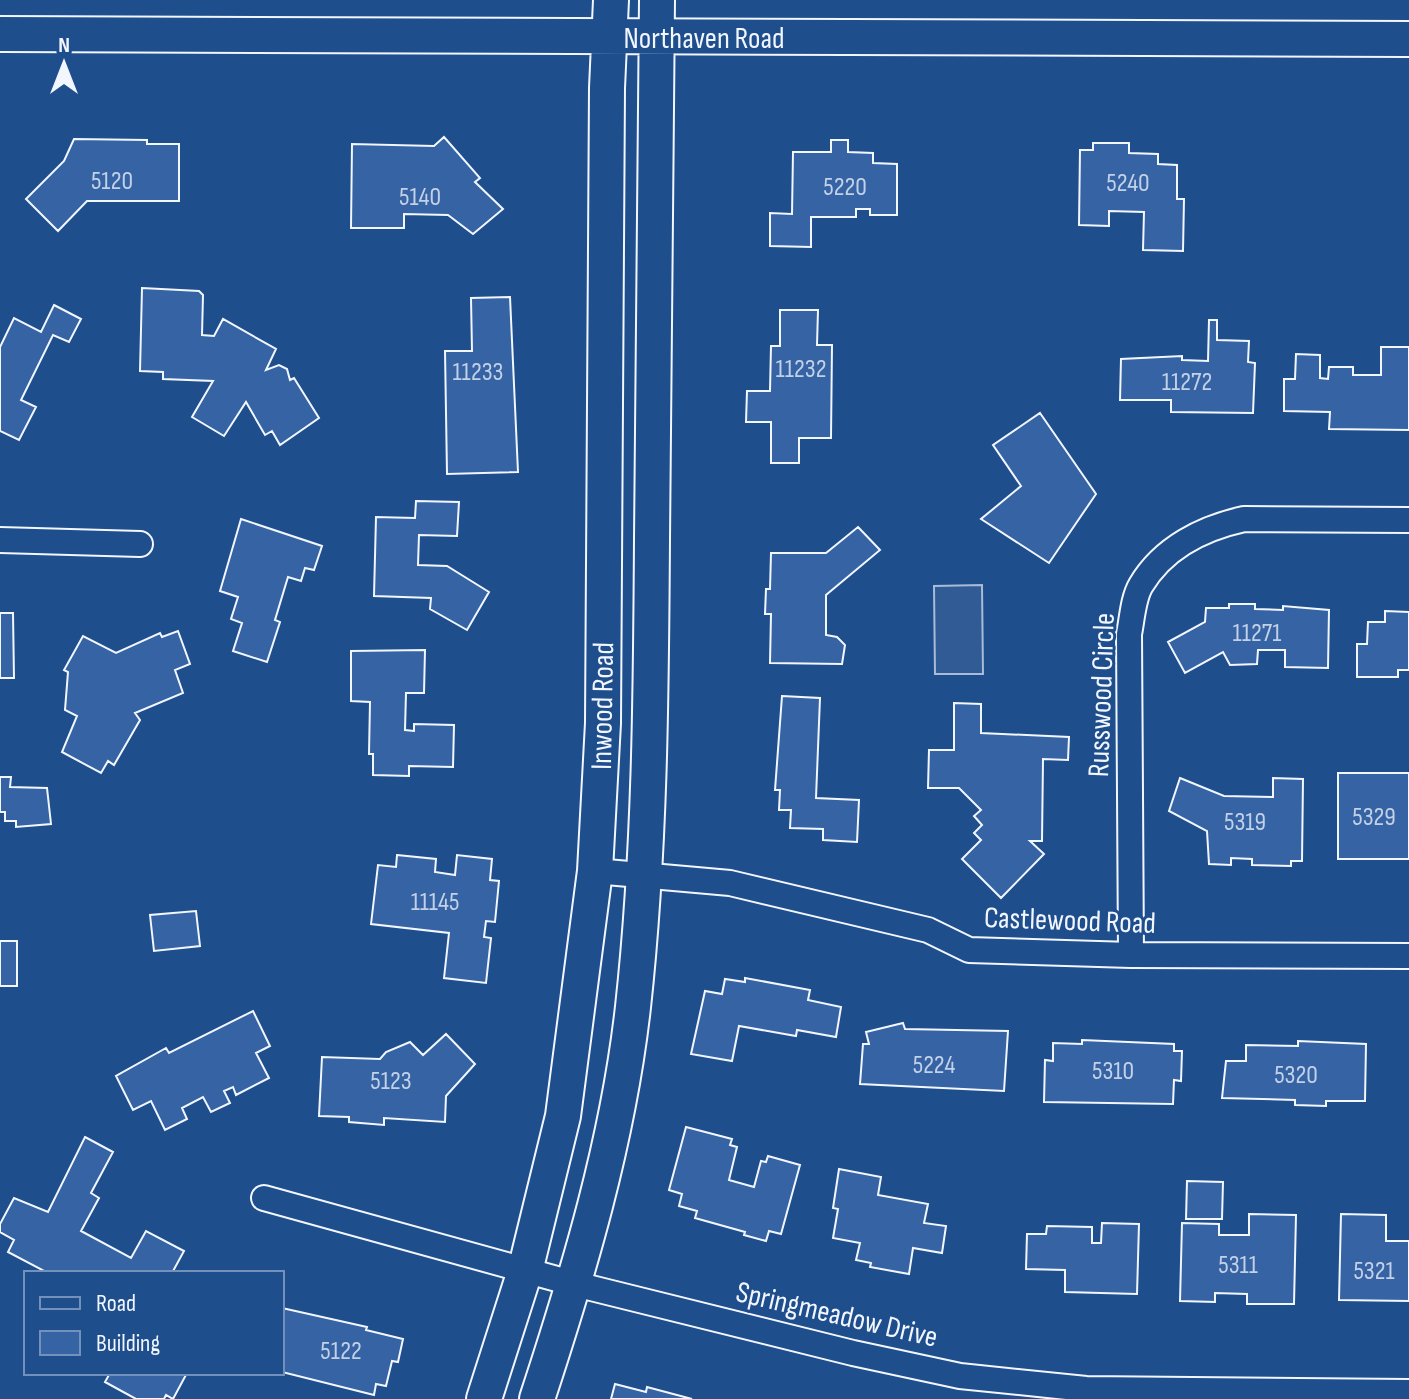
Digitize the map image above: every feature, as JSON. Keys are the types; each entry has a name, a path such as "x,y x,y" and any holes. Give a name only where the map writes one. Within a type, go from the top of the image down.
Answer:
{"main road":[{"name":"Inwood Road","path":"484,1399 525,1271 563,1116 595,871 603,723 606,104 611,0"},
{"name":"Inwood Road","path":"537,1399 575,1284 609,1151 633,1008 642,875 651,644 657,0"},
{"name":"Northaven Road","path":"0,34 1409,39"}],"street":[{"name":"Russwood Circle","path":"1131,955 1129,634 1139,587 1172,548 1220,524 1244,519 1409,520"},
{"path":"0,540 140,544"},
{"name":"Castlewood Road","path":"595,871 730,883 928,930 969,950 1131,955 1409,956"},
{"name":"Springmeadow Drive","path":"264,1198 575,1284 853,1353 960,1376 1086,1389 1409,1392"}],"shaded area":[{"path":"982,585 983,674 935,674 934,586"}],"building":[{"path":"444,137 480,178 475,182 503,209 473,234 448,215 404,214 404,228 351,228 352,144 434,146"},
{"path":"74,139 147,140 147,144 179,144 179,201 87,201 58,231 26,199 64,161"},
{"path":"831,140 848,140 848,152 873,153 873,163 897,164 897,215 870,215 870,209 856,209 856,217 811,217 811,247 770,246 770,213 792,214 793,152 831,152"},
{"path":"1093,143 1129,143 1129,153 1158,154 1158,164 1177,165 1177,199 1184,199 1183,251 1143,250 1144,212 1109,211 1109,226 1079,225 1080,150 1093,150"},
{"path":"142,288 199,291 203,295 202,335 214,336 223,319 276,349 266,370 279,365 287,369 290,380 294,378 319,418 280,445 272,431 265,435 246,402 224,436 192,417 213,381 163,379 163,372 140,371"},
{"path":"510,297 518,472 447,474 445,351 472,351 471,298"},
{"path":"54,305 81,319 69,342 53,335 21,400 36,407 19,440 0,431 0,347 14,318 41,332"},
{"path":"780,310 818,310 817,345 832,345 831,438 799,438 799,463 771,463 771,422 746,422 747,391 770,391 771,346 780,346"},
{"path":"1209,320 1217,320 1217,340 1249,341 1248,362 1255,363 1253,413 1171,412 1171,400 1120,400 1121,359 1182,356 1182,360 1208,361"},
{"path":"1381,347 1409,347 1409,430 1329,429 1330,412 1284,411 1284,379 1295,379 1296,354 1320,355 1320,378 1328,379 1329,367 1353,367 1353,375 1381,375"},
{"path":"1040,413 1096,494 1049,563 981,519 1021,486 993,445"},
{"path":"416,501 459,502 457,536 419,535 418,565 447,566 489,592 467,630 430,609 431,598 374,596 376,517 415,518"},
{"path":"241,519 322,546 314,570 305,568 301,581 288,577 275,620 280,622 267,662 233,651 242,623 231,619 238,597 220,591"},
{"path":"858,527 880,550 826,595 826,635 837,637 845,645 842,664 770,663 771,614 765,614 766,589 770,589 771,553 826,553"},
{"path":"1229,604 1255,604 1255,609 1283,610 1283,606 1329,610 1328,668 1285,667 1285,650 1258,650 1257,664 1230,665 1223,652 1185,673 1168,642 1205,622 1206,608 1229,608"},
{"path":"1385,611 1409,612 1409,670 1398,670 1398,677 1357,677 1357,644 1367,644 1368,622 1385,622"},
{"path":"0,613 13,613 14,678 0,678"},
{"path":"178,631 190,664 175,670 183,693 135,713 140,720 114,765 108,761 101,773 62,752 77,716 65,710 68,672 64,670 83,636 116,653 160,633 162,637"},
{"path":"425,650 424,693 406,693 405,730 414,731 414,724 454,725 453,767 409,766 409,776 373,775 373,754 369,754 370,702 351,701 351,651"},
{"path":"782,696 820,698 816,798 859,800 857,842 823,840 823,829 790,828 791,810 779,810 780,790 775,790"},
{"path":"954,703 981,704 981,733 1069,737 1068,760 1043,759 1042,841 1030,841 1044,854 1001,898 962,859 981,840 974,833 982,825 974,816 981,810 959,788 928,788 929,750 954,750"},
{"path":"1338,773 1409,773 1409,859 1338,859"},
{"path":"0,777 11,777 10,787 47,788 51,824 16,827 16,821 5,821 5,812 0,812"},
{"path":"1180,778 1224,796 1273,797 1273,778 1303,779 1302,861 1291,861 1291,866 1252,865 1252,859 1231,858 1231,865 1209,864 1207,831 1169,811"},
{"path":"397,855 436,859 435,872 455,875 457,855 492,859 490,880 499,881 495,922 486,921 484,937 491,938 486,983 444,978 449,933 371,924 378,865 396,867"},
{"path":"196,911 200,946 154,951 150,915"},
{"path":"0,941 17,941 17,986 0,986"},
{"path":"745,978 810,990 808,1000 841,1007 836,1037 797,1030 796,1036 739,1026 732,1061 691,1054 705,991 722,994 725,979 745,982"},
{"path":"253,1011 270,1046 256,1053 269,1078 236,1095 233,1087 224,1091 230,1103 211,1112 203,1097 182,1108 187,1119 165,1130 151,1101 133,1110 116,1076 166,1048 169,1053"},
{"path":"903,1023 905,1029 1008,1031 1004,1091 860,1084 863,1044 869,1044 866,1032"},
{"path":"446,1034 475,1064 446,1096 445,1122 384,1118 384,1125 349,1122 349,1117 319,1116 322,1057 380,1059 386,1052 410,1042 423,1055"},
{"path":"1082,1040 1174,1044 1174,1051 1182,1051 1181,1081 1174,1080 1173,1104 1044,1102 1045,1060 1053,1061 1053,1043 1082,1044"},
{"path":"1298,1041 1366,1044 1365,1101 1326,1101 1326,1106 1295,1105 1295,1100 1222,1098 1226,1061 1246,1061 1246,1045 1298,1046"},
{"path":"686,1127 732,1139 730,1145 737,1147 729,1180 754,1187 761,1161 766,1162 768,1156 800,1165 781,1234 769,1231 766,1241 744,1235 745,1232 695,1218 697,1211 679,1206 682,1194 669,1190"},
{"path":"85,1137 113,1152 91,1193 99,1198 81,1231 131,1258 146,1231 184,1251 173,1271 44,1271 8,1252 14,1240 0,1232 0,1224 14,1198 48,1212"},
{"path":"839,1169 881,1177 878,1195 928,1204 924,1223 946,1226 942,1253 913,1248 909,1274 870,1267 871,1263 856,1260 860,1243 833,1238 838,1209 833,1208"},
{"path":"1187,1181 1223,1182 1222,1219 1186,1219"},
{"path":"1249,1214 1296,1215 1294,1304 1247,1304 1247,1294 1215,1293 1215,1302 1180,1301 1182,1223 1219,1224 1219,1235 1249,1235"},
{"path":"1341,1214 1386,1215 1386,1241 1409,1241 1409,1301 1339,1300"},
{"path":"1102,1223 1139,1224 1137,1294 1065,1292 1065,1270 1026,1269 1027,1234 1046,1234 1047,1226 1092,1227 1092,1243 1101,1243"},
{"path":"284,1308 367,1327 366,1330 403,1339 398,1362 392,1361 386,1386 376,1384 374,1395 284,1372"},
{"path":"109,1375 186,1375 173,1399 166,1395 164,1399 136,1399 105,1382"},
{"path":"615,1384 646,1392 647,1387 692,1399 611,1399"}]}
